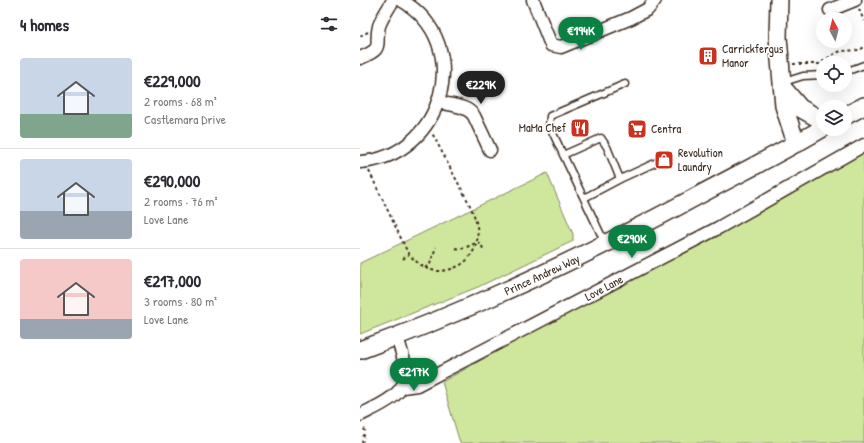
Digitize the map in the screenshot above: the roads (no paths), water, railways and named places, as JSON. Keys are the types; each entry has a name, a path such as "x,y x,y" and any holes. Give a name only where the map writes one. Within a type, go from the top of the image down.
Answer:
{"street":[{"path":"360,58 371,53 377,48 380,23 393,0"},
{"path":"362,162 378,160 396,152 412,141 426,126 434,113 438,102 443,77 441,55 437,40 430,26 422,15 401,0"},
{"path":"533,0 551,45 561,47 631,18 648,9 655,0"},
{"path":"779,0 778,36 783,100 793,134 798,143"},
{"path":"830,10 855,0"},
{"path":"783,86 800,108 816,117"},
{"path":"438,102 465,108 471,112 475,117 490,150"},
{"path":"852,112 864,106"},
{"name":"Prince Andrew Way","path":"360,350 397,337 496,296 606,244 816,132"},
{"name":"Love Lane","path":"362,421 393,397 403,387 417,385 712,232 864,145"},
{"path":"397,337 406,374 403,387"}],"lane":[{"path":"852,69 864,65"},
{"path":"783,86 804,76 816,75"},
{"path":"606,244 549,126 550,116 626,84"},
{"path":"563,155 601,138 607,147 620,179"},
{"path":"584,198 657,162"}],"place":[{"name":"Carrickfergus Manor","path":"708,56"},
{"name":"MaMa Chef","path":"580,128"},
{"name":"Centra","path":"637,129"},
{"name":"Revolution Laundry","path":"664,160"}]}
